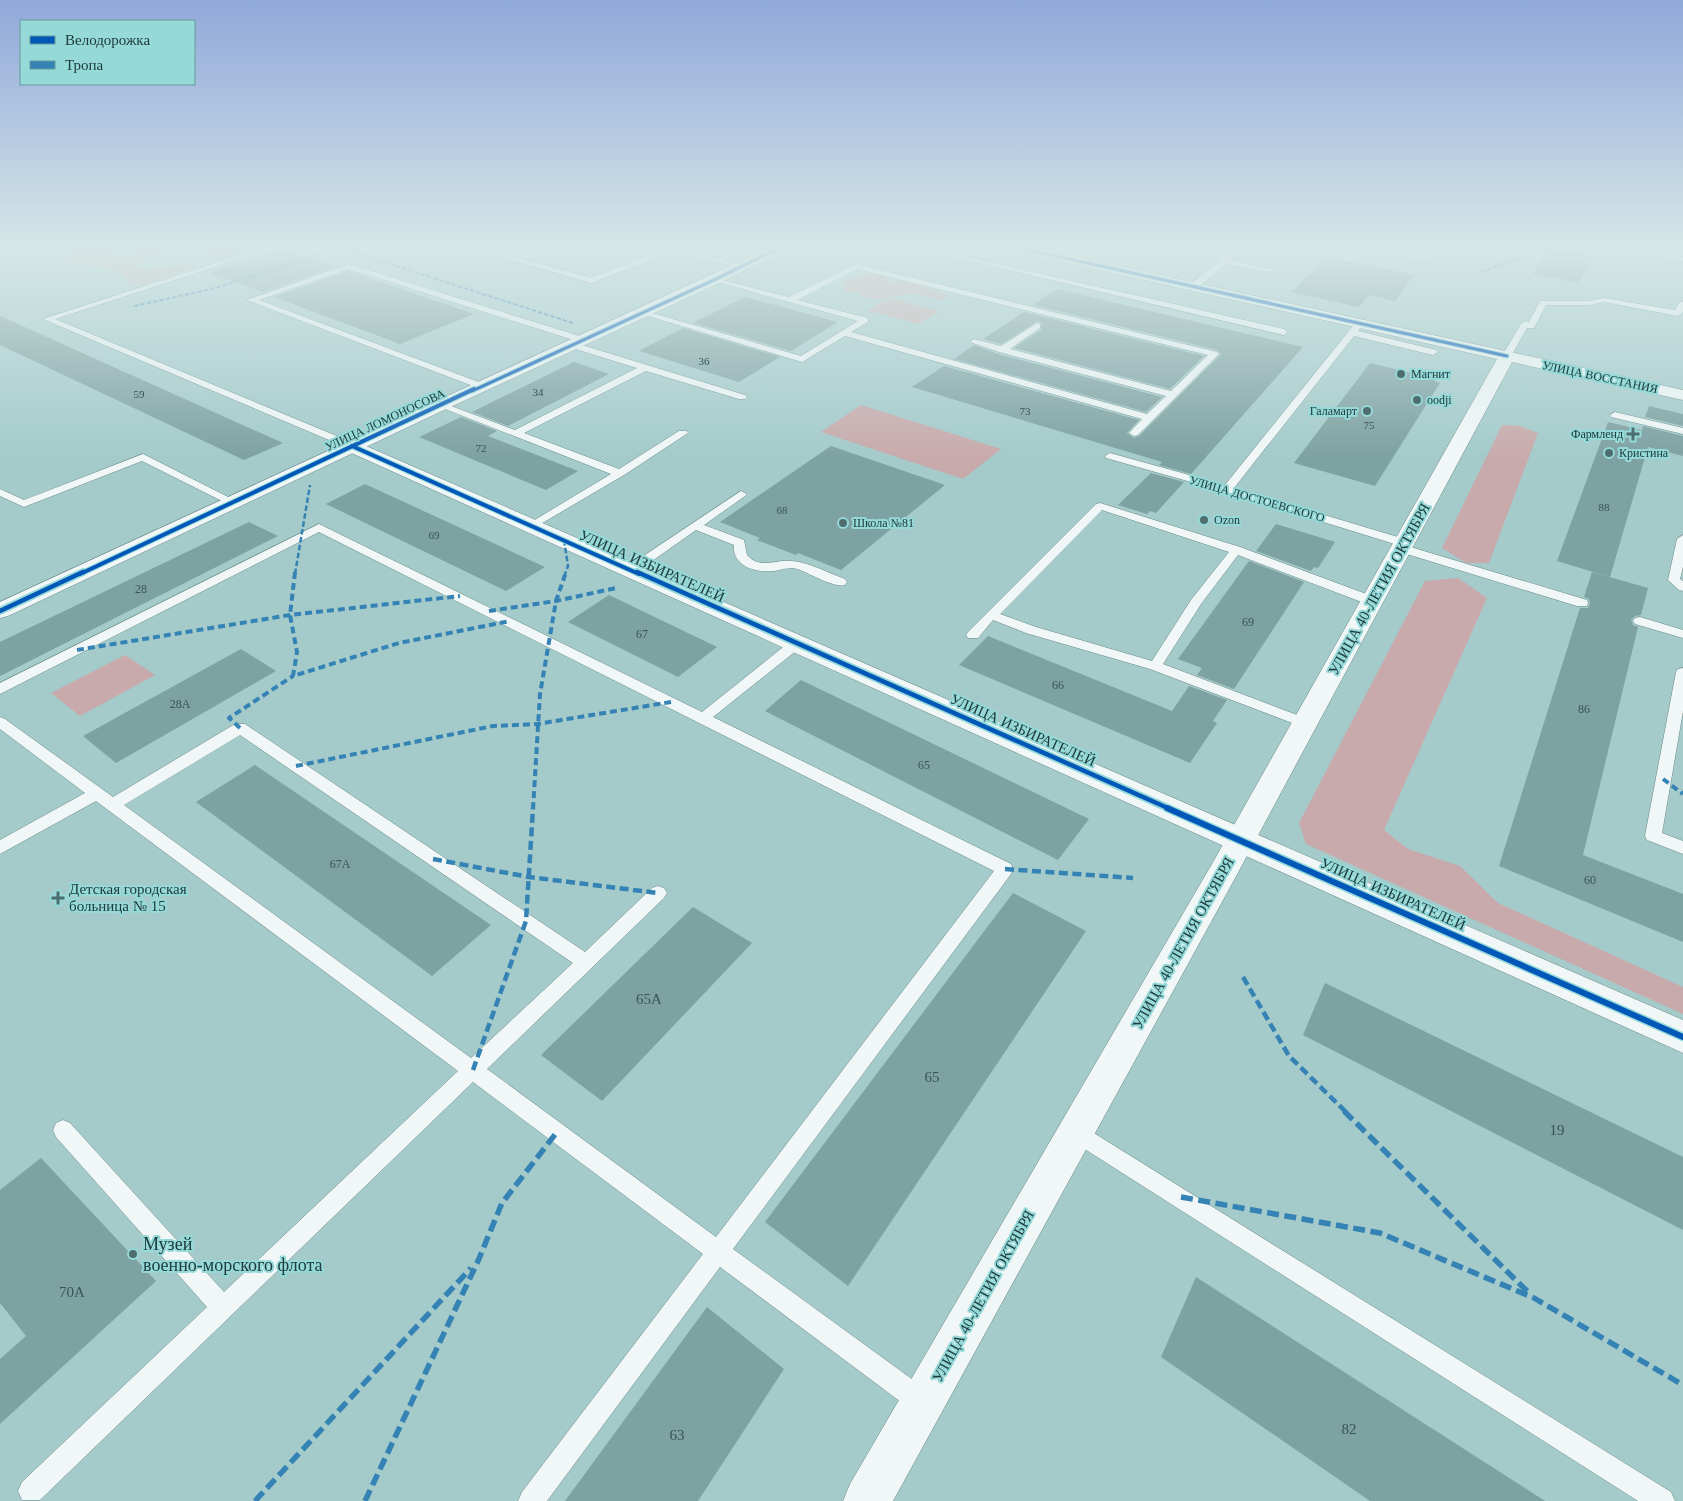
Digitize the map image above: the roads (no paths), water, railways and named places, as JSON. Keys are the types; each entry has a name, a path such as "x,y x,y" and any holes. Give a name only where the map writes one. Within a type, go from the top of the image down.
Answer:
{"street":[{"name":"УЛИЦА ЛОМОНОСОВА","path":"0,611 629,318"},
{"name":"УЛИЦА ВОССТАНИЯ","path":"1318,318 1356,328 1507,356 1683,395"},
{"name":"УЛИЦА 40-ЛЕТИЯ ОКТЯБРЯ","path":"867,1501 1241,840 1507,356"},
{"name":"УЛИЦА ИЗБИРАТЕЛЕЙ","path":"352,446 1683,1037"}],"lane":[{"path":"50,318 47,319 352,446"},
{"path":"299,318 481,386"},
{"path":"506,318 578,342 644,368 742,397"},
{"path":"663,318 802,359 865,320 858,318"},
{"path":"1068,318 1214,354 1134,433"},
{"path":"1223,318 1284,332"},
{"path":"1507,356 1525,324 1531,326 1535,318"},
{"path":"1002,350 1037,326"},
{"path":"1227,489 1356,328 1433,352"},
{"path":"844,333 1149,418"},
{"path":"974,342 1173,395"},
{"path":"516,434 644,368"},
{"path":"440,405 620,473"},
{"path":"1615,415 1683,431"},
{"path":"532,526 683,433"},
{"name":"УЛИЦА ДОСТОЕВСКОГО","path":"1110,456 1227,489 1582,603"},
{"path":"0,492 24,504 143,457 232,502"},
{"path":"631,570 741,494"},
{"path":"973,635 1100,506 1236,550 1372,601"},
{"path":"0,689 319,526 1005,869 531,1501"},
{"path":"695,526 740,543 738,552 741,558 750,563 775,567 790,564 842,582"},
{"path":"1683,539 1674,580 1683,587"},
{"path":"1155,666 1196,603 1236,550"},
{"path":"991,615 1031,630 1155,666 1305,723"},
{"path":"1640,621 1683,634"},
{"path":"703,718 796,643"},
{"path":"1683,672 1653,836 1683,848"},
{"path":"0,722 923,1403"},
{"path":"113,805 240,728 586,962"},
{"path":"0,848 97,793"},
{"path":"31,1491 658,893"},
{"path":"63,1130 224,1308"},
{"path":"1076,1132 1662,1501"}],"place":[{"name":"Магнит","path":"1401,374"},
{"name":"oodji","path":"1417,400"},
{"name":"Галамарт","path":"1367,411"},
{"name":"Фармленд","path":"1633,434"},
{"name":"Кристина","path":"1609,453"},
{"name":"Ozon","path":"1204,520"},
{"name":"Школа №81","path":"843,523"},
{"name":"Детская городская больница № 15","path":"58,898"},
{"name":"Музей военно-морского флота","path":"133,1254"}]}
